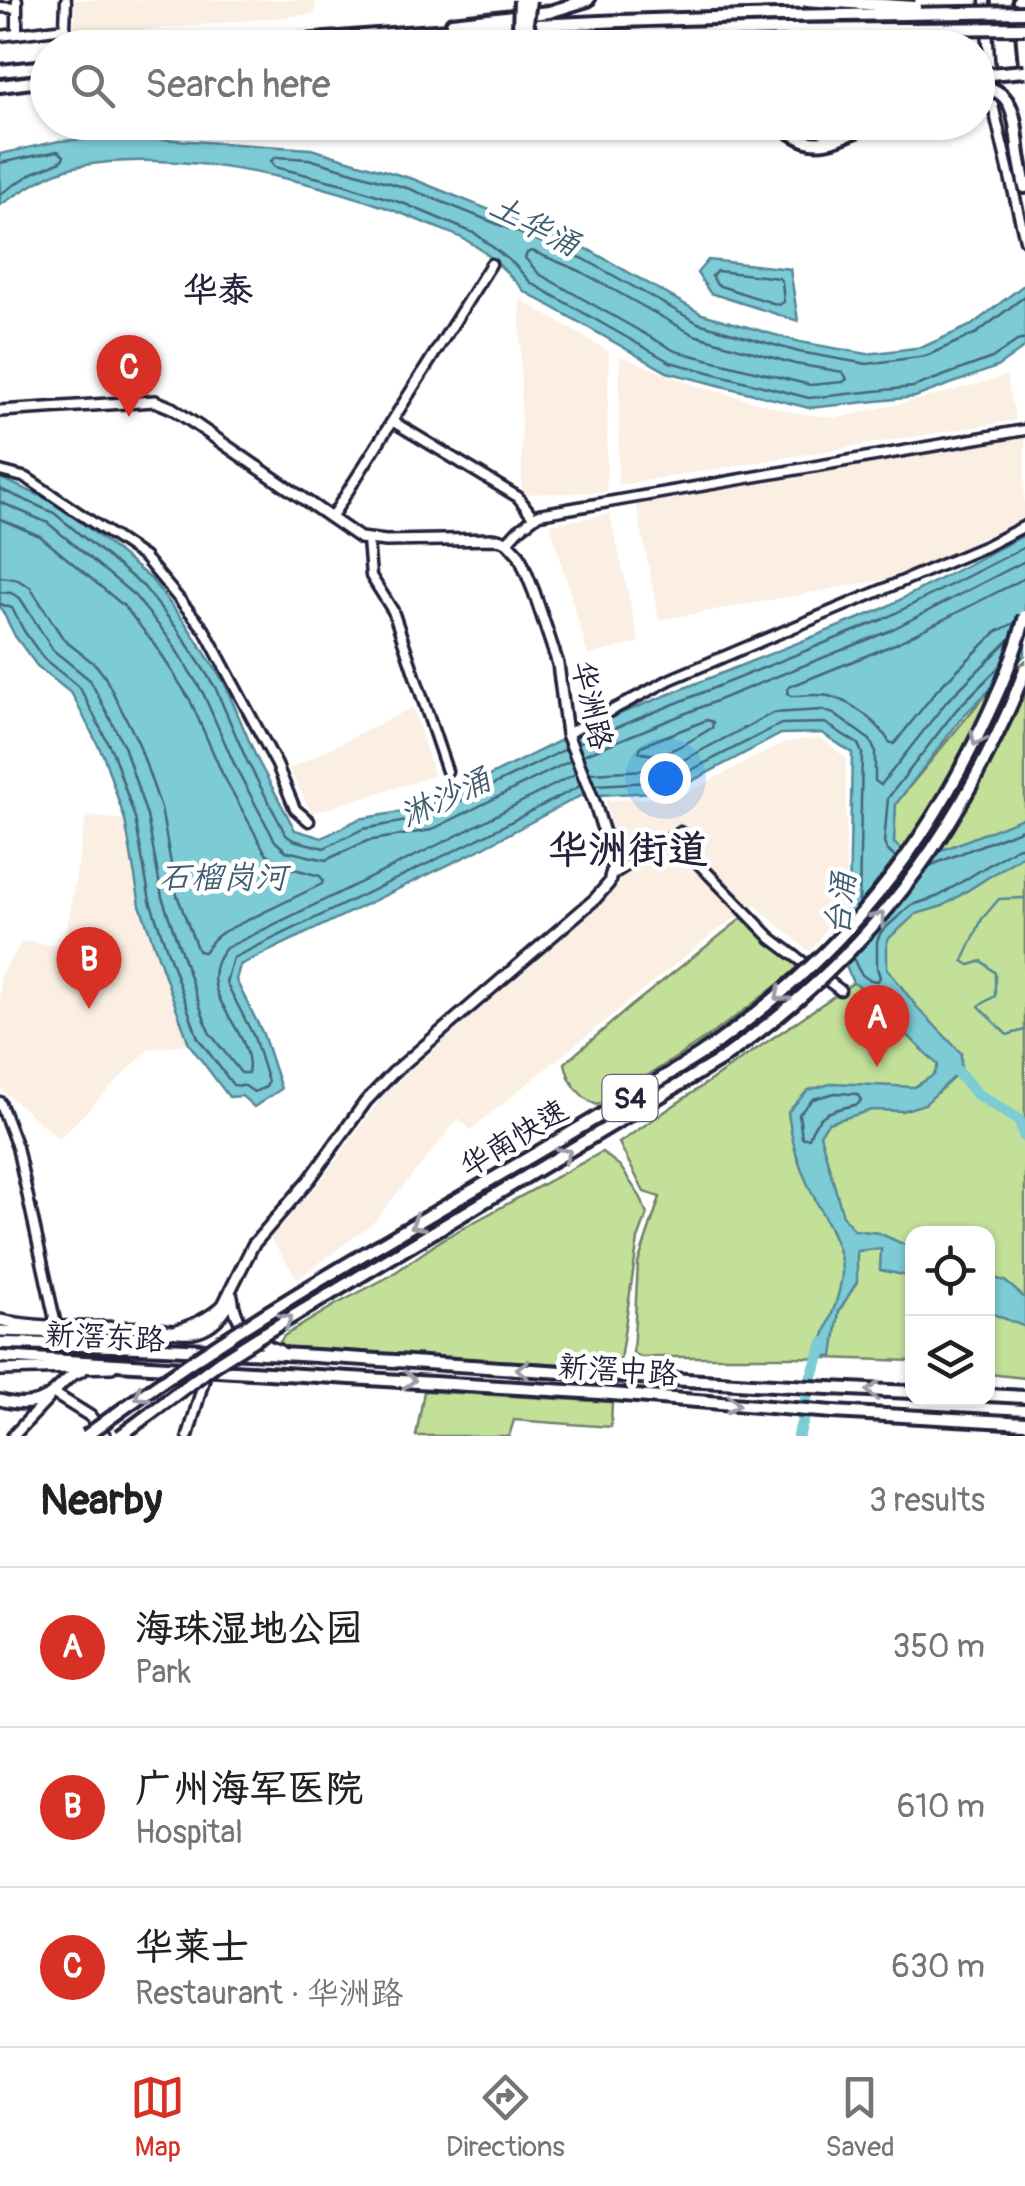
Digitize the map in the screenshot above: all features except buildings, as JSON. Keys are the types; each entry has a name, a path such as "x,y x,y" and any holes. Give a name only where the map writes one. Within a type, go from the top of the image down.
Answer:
{"highway":[{"path":"520,0 520,30"},
{"path":"530,0 530,30"},
{"path":"388,30 549,12 588,0"},
{"path":"804,0 996,12"},
{"path":"995,72 1025,68 1018,0"},
{"path":"464,30 617,20 1025,12"},
{"path":"995,32 1025,31"},
{"path":"0,72 30,68"},
{"path":"0,86 30,82"},
{"path":"995,90 1010,104 1025,187"},
{"path":"806,140 831,140"},
{"name":"华南快速","path":"86,1436 222,1340 701,1054 789,988 864,912 936,815 996,700 1025,616"},
{"name":"华南快速","path":"120,1436 232,1354 708,1068 792,1007 844,958 921,866 965,797 1007,715 1025,669"},
{"path":"68,1334 112,1346 164,1334"},
{"name":"新滘东路","path":"0,1343 112,1346"},
{"name":"新滘中路","path":"112,1346 905,1392"},
{"name":"新滘东路","path":"0,1356 207,1368"},
{"name":"新滘中路","path":"207,1368 1025,1422"},
{"path":"995,1395 1025,1397"}],"main road":[{"path":"0,412 144,402 166,404 352,533 368,540 507,542"},
{"name":"华洲路","path":"507,542 522,560 558,664 567,734 611,855 610,876"},
{"path":"164,1334 216,1312 229,1296 253,1246 310,1179 366,1101 596,899 610,876"},
{"path":"234,1283 234,1308 250,1336 280,1352 305,1356"},
{"path":"0,1320 176,1331"},
{"path":"0,1332 68,1334"},
{"path":"0,1370 151,1364"},
{"path":"16,1433 66,1378 89,1369"},
{"path":"28,1370 48,1376 53,1381 53,1393"},
{"path":"5,1401 32,1403 53,1393"},
{"path":"53,1393 90,1416 106,1436"},
{"path":"5,1401 20,1416 16,1433"}],"street":[{"path":"50,30 66,28 66,0"},
{"path":"985,0 987,30"},
{"path":"0,7 17,4 17,34"},
{"path":"0,36 30,32"},
{"path":"995,115 1025,240"},
{"path":"331,518 491,264"},
{"path":"392,422 518,497 534,518"},
{"path":"507,542 538,514 1025,430"},
{"path":"0,472 27,478 144,558 204,630 277,765 296,809 310,821"},
{"path":"567,734 672,679 1025,526"},
{"path":"368,540 371,576 393,612 447,771"},
{"path":"610,876 680,832 696,861 771,938 840,990"},
{"path":"0,1102 17,1147 56,1325"},
{"path":"188,1436 207,1368"}],"shaded area":[{"path":"75,0 316,0 315,14 147,30 74,30"},
{"path":"520,299 609,352 606,492 522,494"},
{"path":"620,356 694,385 792,412 837,418 1006,376 1016,420 618,485"},
{"path":"1025,434 1024,519 898,577 659,620 636,503"},
{"path":"610,514 639,643 588,655 550,524"},
{"path":"413,707 434,776 312,813 289,769"},
{"path":"821,738 846,758 846,866 844,903 810,952 755,905 716,931 470,1130 459,1118 374,1222 298,1279 270,1238 316,1187 384,1094 602,899 614,883 618,863 606,800 677,798 785,742"},
{"path":"86,816 125,820 142,908 189,1044 149,1049 59,1139 0,1088 0,975 23,941 64,947"}],"green space":[{"path":"1025,661 1025,1378 995,1375 995,1226 905,1226 905,1361 633,1354 638,1263 660,1197 644,1192 619,1143 853,983 878,954 896,803 986,694"},
{"path":"742,918 801,965 728,1022 650,1074 597,1105 585,1098 572,1082 565,1063"},
{"path":"602,1152 620,1166 647,1215 638,1239 619,1367 297,1350 282,1346 284,1336 390,1276 443,1239"},
{"path":"424,1391 612,1402 611,1427 514,1420 509,1436 416,1436"}],"water":[{"path":"174,140 311,149 413,179 589,250 702,314 800,342 867,354 923,347 972,325 1025,284 1025,347 997,367 915,397 809,408 667,372 524,291 494,260 463,238 387,208 299,182 205,165 115,162 64,170 0,205 0,154 59,141"},
{"path":"708,260 790,269 798,321 710,293 697,273"},
{"name":"石榴岗河","path":"0,478 59,504 151,579 224,682 256,757 295,830 322,838 359,819 424,808 592,725 880,610 1025,535 1025,655 963,716 896,804 894,843 915,861 1025,817 1025,854 943,906 916,914 887,940 887,968 916,1006 961,1053 961,1071 925,1104 902,1111 872,1110 828,1123 820,1134 843,1216 854,1230 879,1233 905,1245 905,1275 880,1270 881,1249 857,1251 857,1282 839,1311 833,1357 817,1355 838,1294 841,1263 835,1240 801,1169 788,1112 808,1090 834,1083 914,1087 934,1075 938,1065 897,1025 871,992 853,983 830,928 849,904 852,753 822,733 781,734 673,791 580,796 471,854 240,965 236,980 263,1034 281,1089 254,1107 242,1096 229,1097 189,1044 140,905 125,820 104,757 72,694 37,666 0,606"},
{"path":"995,1278 1005,1281 1025,1298 1025,1327 995,1315"}],"waterway":[{"path":"1025,898 999,899 982,919 963,961 970,965 982,961 995,973 995,996 979,1006 1007,1035 1025,1030"},
{"name":"台涌","path":"947,1060 977,1094 1019,1120 1025,1137"},
{"name":"台涌","path":"798,1436 807,1389 824,1343"}],"place":[{"name":"华莱士","path":"129,417"},
{"name":"广州海军医院","path":"89,1009"},
{"name":"海珠湿地公园","path":"877,1067"}],"district":[{"name":"华泰","path":"218,290"},
{"name":"华洲街道","path":"628,849"}],"water label":[{"name":"土华涌","path":"535,225"},
{"name":"淋沙涌","path":"445,797"}]}
